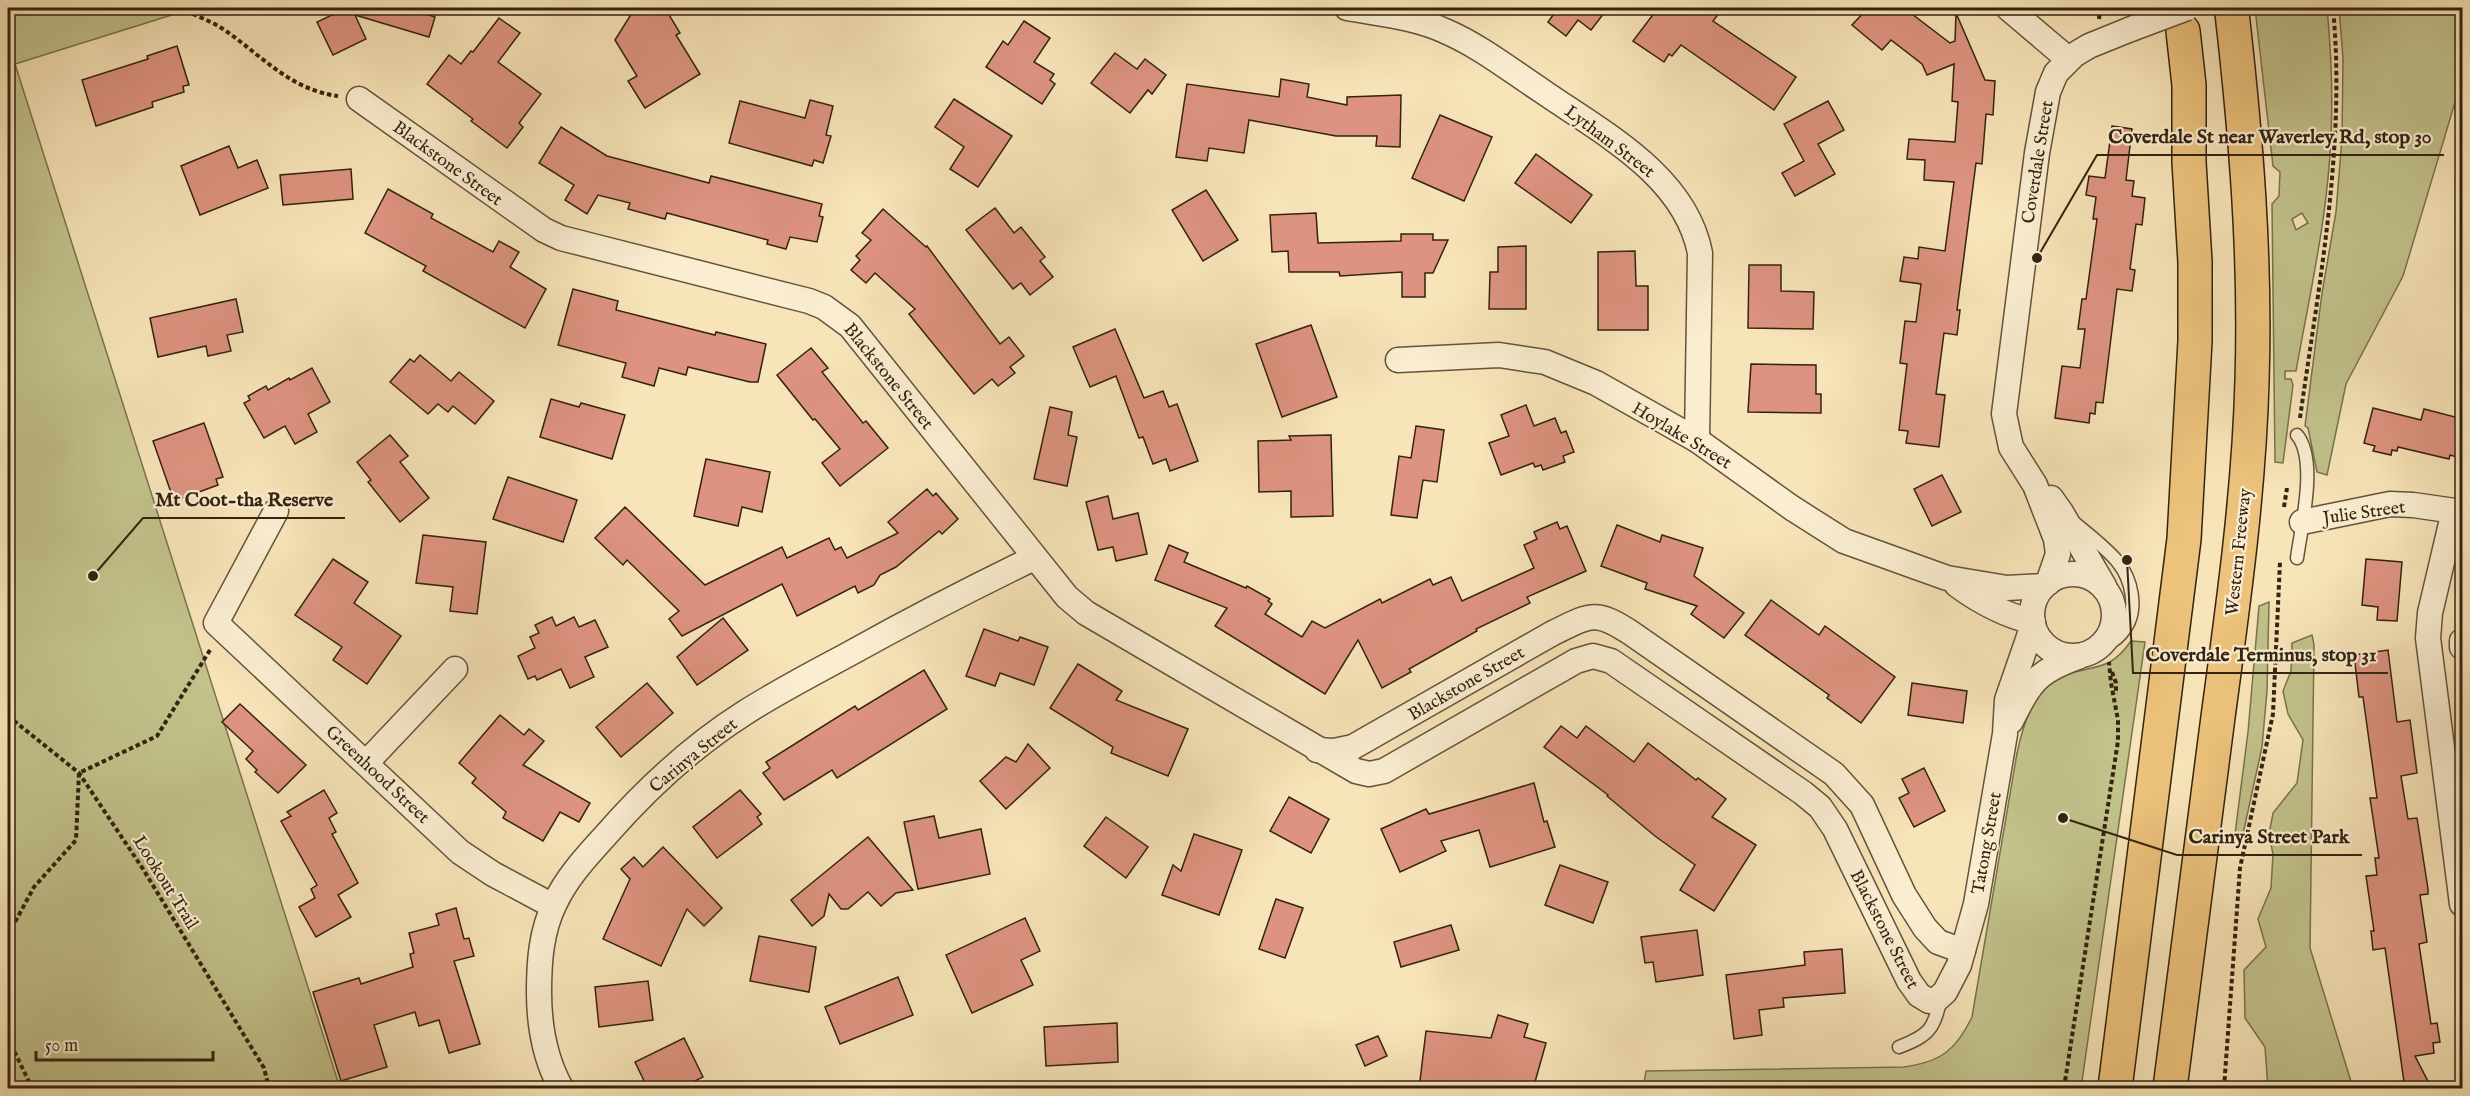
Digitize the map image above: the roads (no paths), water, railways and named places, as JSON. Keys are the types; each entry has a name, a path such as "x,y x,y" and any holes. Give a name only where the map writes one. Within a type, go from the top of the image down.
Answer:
{"highway":[{"name":"Western Freeway","path":"2170,1089 2232,609 2245,483 2252,383 2252,223 2247,150 2232,13"},
{"path":"2115,1089 2184,539 2190,460 2195,341 2195,262 2189,162 2189,85 2185,20"}],"street":[{"name":"Lytham Street","path":"1347,8 1426,24 1467,41 1628,150 1659,179 1690,222 1700,253 1697,440"},
{"path":"2008,8 2068,59 2089,46 2132,29 2185,20"},
{"name":"Coverdale Street","path":"2046,584 2058,554 2057,543 2036,485 2011,447 2005,423 2005,396 2045,101 2056,73 2068,59"},
{"name":"Blackstone Street","path":"359,99 544,230 572,240 809,301 835,314 850,326 1067,597 1086,613 1317,750 1356,771 1366,774 1378,773 1576,661 1593,656 1606,659 1803,793 1820,807 1835,829 1914,990 1929,1001 1942,996 1954,977 1963,951 1938,942 1925,928 1904,895 1862,805 1834,774 1631,633 1603,617 1586,618 1553,633 1353,747 1334,751 1317,750"},
{"name":"Hoylake Street","path":"1398,360 1481,354 1515,356 1545,362 1596,383 1697,440 1826,531 1844,541 1947,579 2007,588 2046,584"},
{"name":"Coverdale Street","path":"2036,485 2051,498 2061,512 2106,589"},
{"name":"Julie Street","path":"2302,522 2390,504 2458,511"},
{"name":"Greenhood Street","path":"276,511 216,623 475,863 554,906"},
{"path":"2458,511 2430,613 2428,638 2463,904"},
{"name":"Carinya Street","path":"561,1089 542,1033 539,1005 541,950 554,906 579,866 613,827 650,788 702,744 744,713 925,611 1034,558"},
{"path":"2077,574 2090,577 2106,589 2114,608 2114,622 2106,640 2086,654 2070,656 2051,650 2041,640 2033,624 2034,602 2046,584 2063,575 2077,574"},
{"name":"Hoylake Street","path":"1947,579 1986,604 2033,624"},
{"name":"Tatong Street","path":"1963,951 1976,904 2005,734 2010,687 2033,624"},
{"path":"2463,641 2463,647"},
{"name":"Tatong Street","path":"2005,734 2022,700 2039,676 2053,666 2086,654"},
{"path":"366,763 455,669"}],"lane":[{"path":"2297,435 2301,440 2309,474 2297,558"},
{"path":"2061,512 2118,562 2132,589 2131,613 2126,629 2112,642 2086,654"},
{"path":"1899,1047 1922,1037 1932,1029 1942,996"}],"place":[{"name":"Coverdale St near Waverley Rd, stop 30","path":"2037,258"},
{"name":"Coverdale Terminus, stop 31","path":"2127,560"},
{"name":"Mt Coot-tha Reserve","path":"93,576"},
{"name":"Carinya Street Park","path":"2063,818"}]}
